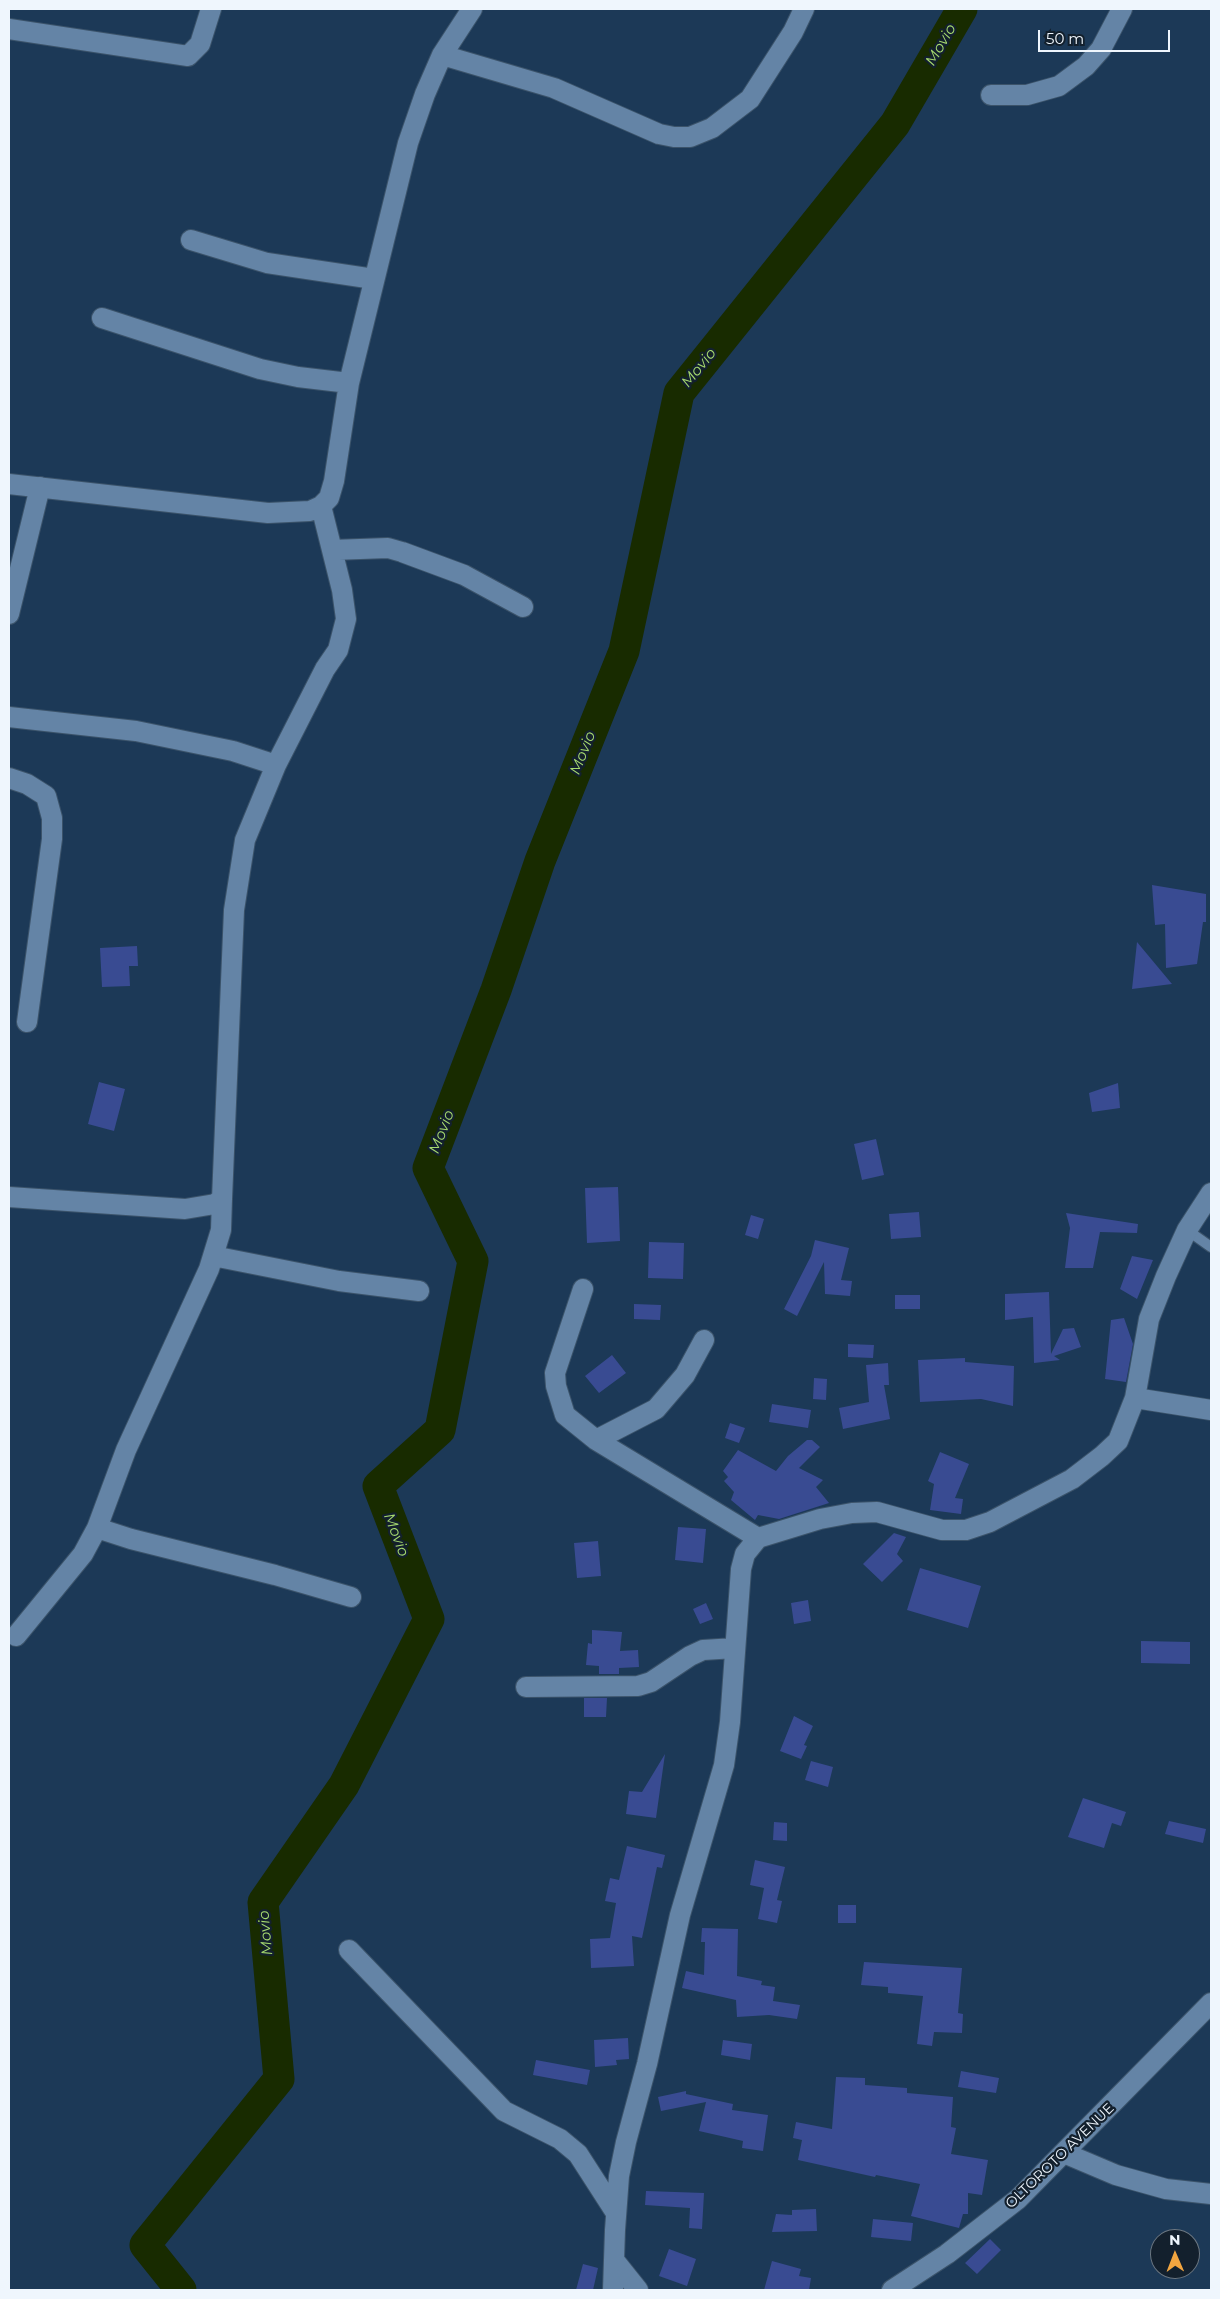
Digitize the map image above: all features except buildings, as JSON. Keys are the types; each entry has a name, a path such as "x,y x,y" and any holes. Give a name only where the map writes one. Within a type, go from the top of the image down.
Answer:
{"street":[{"path":"9,29 188,56 200,44 211,9"},
{"path":"9,484 40,486 101,496 268,513 310,511 321,506 329,498 334,481 349,383 408,144 425,94 442,55 472,9"},
{"path":"442,55 554,88 658,134 690,137 712,128 750,99 792,32 804,9"},
{"path":"991,94 1027,95 1059,86 1086,66 1101,49 1122,9"},
{"path":"191,240 267,263 374,279"},
{"path":"102,318 260,369 298,377 349,383"},
{"path":"9,614 40,486"},
{"path":"16,1636 83,1554 97,1528 126,1450 213,1256 221,1230 234,910 245,840 276,765 343,638 346,619 342,590 321,506"},
{"path":"332,550 381,548 402,552 464,575 523,607"},
{"path":"9,717 145,732 233,751 276,765"},
{"path":"9,778 27,784 46,796 52,818 52,846 27,1022"},
{"path":"613,2290 619,2176 626,2142 647,2064 680,1915 724,1765 730,1722 741,1569 745,1554 758,1538 820,1519 852,1513 876,1512 942,1530 966,1530 990,1522 1072,1480 1118,1441 1135,1398 1149,1319 1187,1230 1211,1193"},
{"path":"9,1197 185,1209 215,1204 222,1198"},
{"path":"213,1256 339,1281 419,1291"},
{"path":"583,1290 555,1373 556,1386 565,1416 596,1440 758,1538"},
{"path":"596,1440 656,1410 685,1375 704,1340"},
{"path":"1135,1398 1211,1410"},
{"path":"97,1528 131,1539 275,1575 351,1597"},
{"path":"526,1687 638,1686 651,1682 690,1656 703,1650 735,1648"},
{"path":"349,1950 504,2111 560,2139 578,2154 616,2213"},
{"name":"OLTOROTO AVENUE","path":"892,2290 988,2224 1064,2153 1211,2003"},
{"path":"1064,2153 1116,2175 1166,2189 1211,2194"},
{"path":"614,2260 638,2290"}],"lane":[{"path":"1187,1230 1211,1247"}],"waterway":[{"name":"Movio","path":"181,2290 145,2245 279,2079 263,1902 344,1785 429,1619 378,1486 440,1430 473,1261 428,1168 496,990 540,861 624,651 679,393 895,124 962,9"}]}
